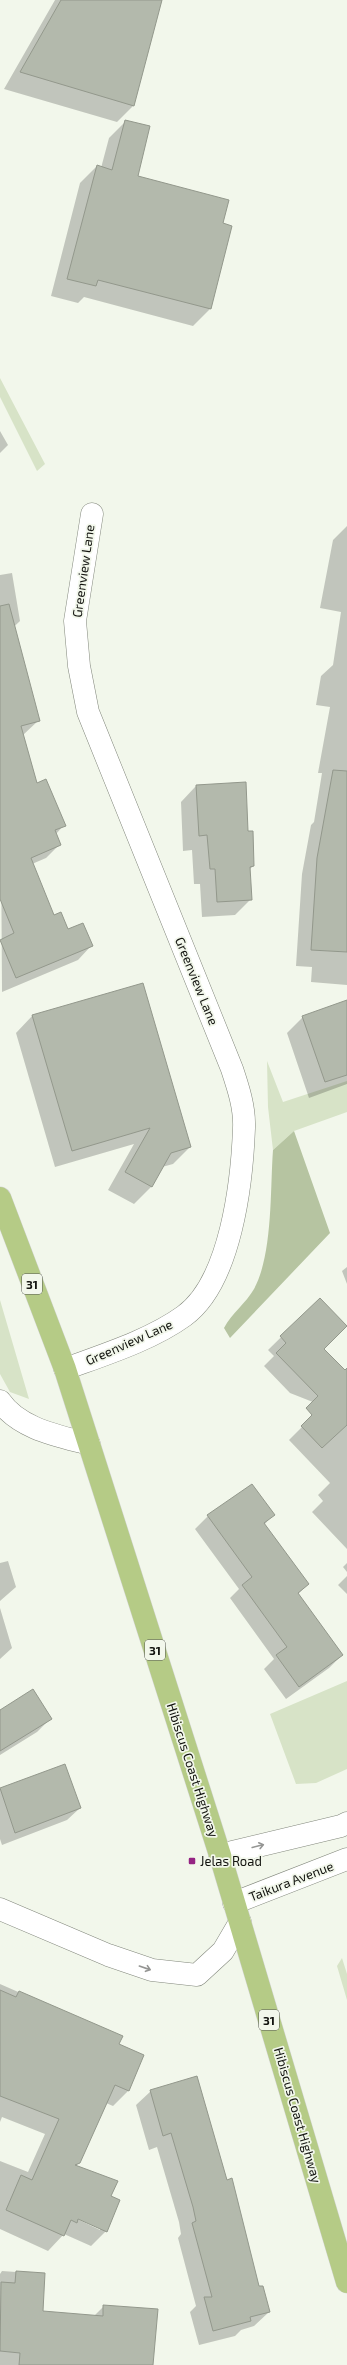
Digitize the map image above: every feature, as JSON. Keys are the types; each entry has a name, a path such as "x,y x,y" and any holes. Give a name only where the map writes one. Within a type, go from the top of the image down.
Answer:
{"main road":[{"name":"Hibiscus Coast Highway","path":"0,1198 65,1369 220,1855 347,2282"}],"street":[{"name":"Greenview Lane","path":"65,1369 161,1330 185,1316 202,1297 228,1247 239,1193 244,1127 240,1092 232,1069 88,712 80,666 75,621 92,514"},
{"path":"0,1401 25,1422 51,1433 89,1444"},
{"path":"220,1855 341,1826 347,1823"},
{"name":"Taikura Avenue","path":"237,1912 347,1858"},
{"path":"0,1909 108,1955 152,1970 197,1975 223,1951 237,1912"}],"green space":[{"path":"0,378 45,464 37,471 0,397"},
{"path":"267,1061 283,1102 347,1081 347,1112 294,1131 273,1150 268,1107"},
{"path":"294,1131 330,1233 230,1338 224,1328 254,1289 265,1258 270,1221 273,1150"},
{"path":"0,1300 29,1399 10,1392 0,1374"},
{"path":"347,1681 347,1769 316,1783 296,1784 270,1714"},
{"path":"342,1958 347,1974 347,2000 337,1966"}],"building":[{"path":"61,0 162,0 134,106 20,72"},
{"path":"125,120 150,126 138,176 229,200 223,223 232,226 211,309 98,280 96,286 67,279 97,165 112,170"},
{"path":"9,604 40,721 21,726 37,783 46,779 66,826 55,830 61,845 31,858 54,915 61,912 68,929 83,923 93,946 16,978 0,940 14,933 0,899 0,606"},
{"path":"333,770 347,771 347,952 311,950 317,858"},
{"path":"246,782 248,831 253,831 254,866 250,867 252,900 217,902 215,869 210,869 207,835 199,836 196,785"},
{"path":"143,983 191,1147 171,1153 152,1187 125,1172 150,1128 72,1151 32,1015"},
{"path":"347,1000 347,1075 325,1082 302,1016"},
{"path":"320,1298 347,1326 324,1349 345,1370 347,1368 347,1425 322,1448 301,1426 312,1415 306,1408 318,1396 276,1353 286,1343 280,1336"},
{"path":"252,1484 275,1515 264,1523 309,1584 298,1593 343,1655 299,1687 276,1655 287,1647 242,1585 252,1577 207,1515"},
{"path":"33,1689 52,1719 0,1751 0,1710"},
{"path":"65,1764 81,1808 15,1833 0,1788"},
{"path":"0,1990 16,1997 19,1991 123,2036 119,2044 144,2055 129,2091 115,2085 80,2163 75,2165 118,2181 111,2196 120,2200 107,2232 78,2219 77,2223 71,2220 64,2236 6,2210 21,2175 32,2180 59,2119 0,2096"},
{"path":"197,2076 227,2180 232,2178 259,2286 263,2286 270,2312 250,2317 251,2321 213,2331 204,2297 212,2297 192,2223 196,2221 193,2207 171,2133 163,2136 150,2090"},
{"path":"16,2271 45,2273 43,2311 103,2316 103,2305 158,2309 153,2365 19,2365 20,2353 0,2351 1,2282 15,2283"}],"place":[{"name":"Jelas Road","path":"192,1861"}]}
